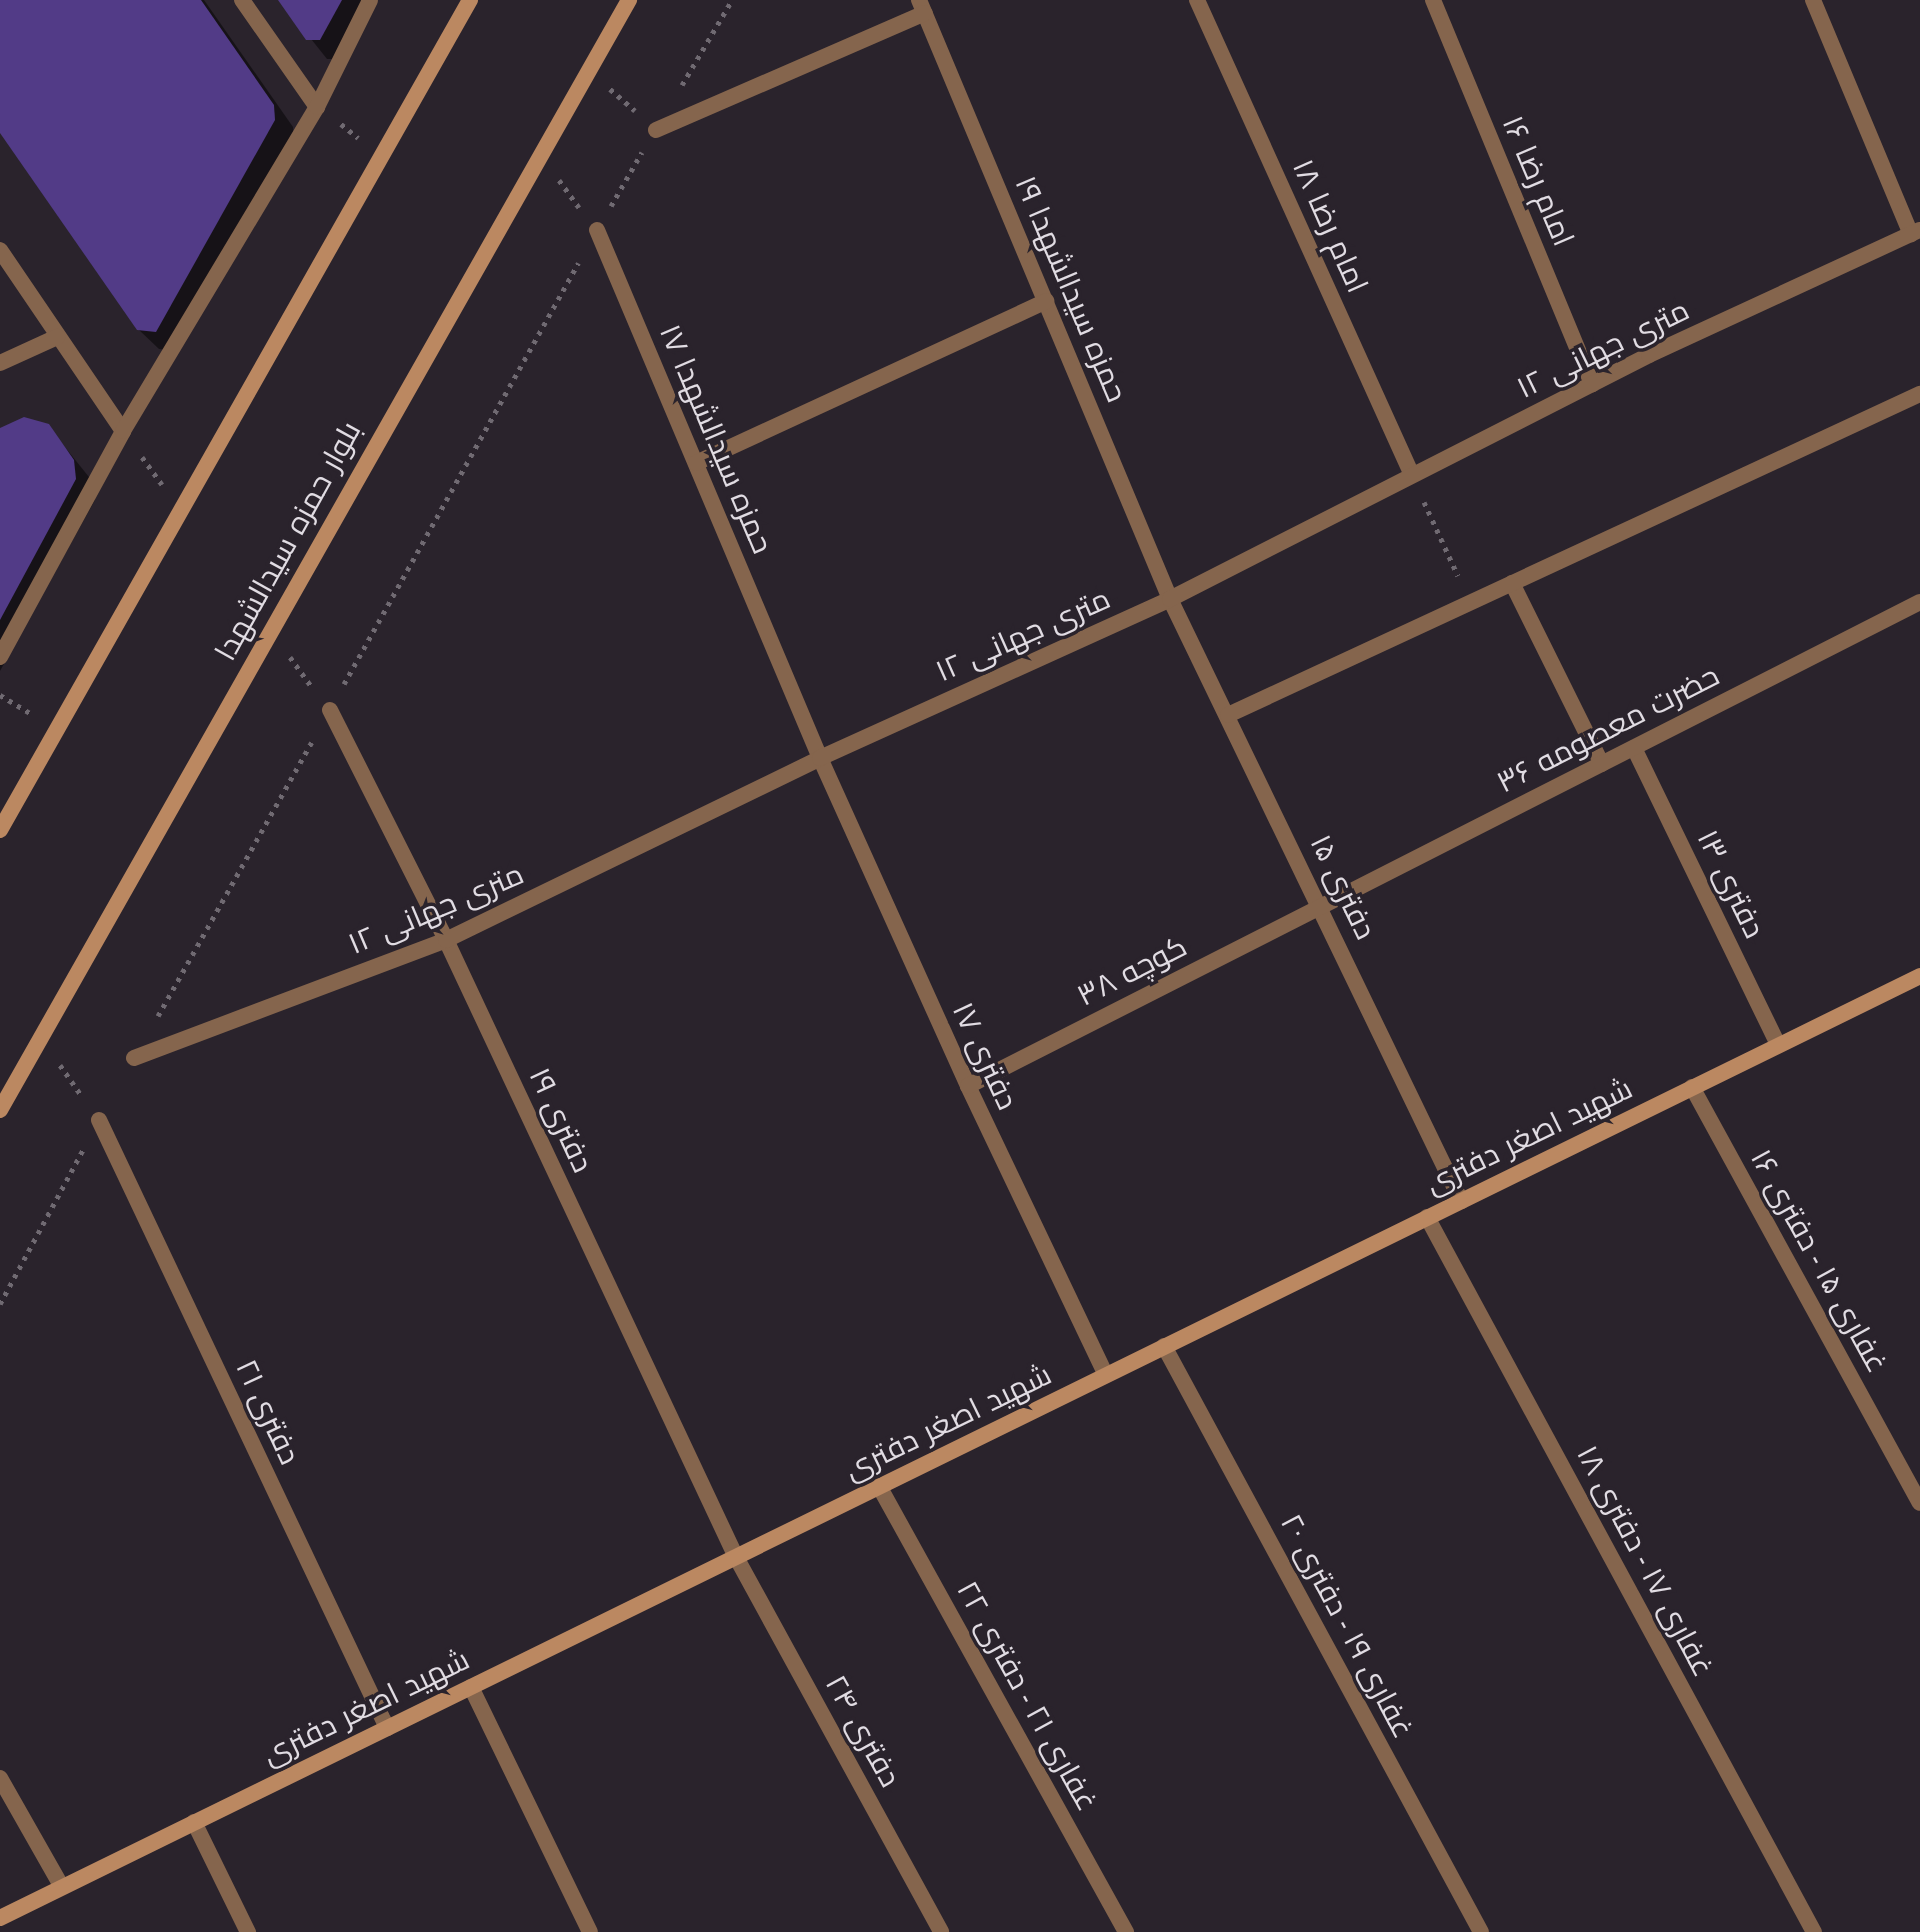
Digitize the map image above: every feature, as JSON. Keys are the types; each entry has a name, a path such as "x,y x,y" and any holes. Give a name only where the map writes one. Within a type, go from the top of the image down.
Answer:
{"main road":[{"path":"0,830 470,0"},
{"name":"بلوار حمزه سیدالشهدا","path":"0,1110 629,0"},
{"name":"شهید اصغر دفتری","path":"0,1918 1920,976"}],"street":[{"path":"242,0 317,107"},
{"path":"0,657 123,431 317,107 370,0"},
{"name":"امام رضا ۱۸","path":"1197,0 1412,475"},
{"name":"امام رضا ۱۶","path":"1433,0 1592,384"},
{"path":"1813,0 1916,232"},
{"path":"656,130 922,6"},
{"name":"حمزه سیدالشهدا ۱۹","path":"922,6 1170,599"},
{"name":"حمزه سیدالشهدا ۱۷","path":"597,230 820,758"},
{"name":"۱۲ متری جهانی","path":"134,1058 446,940 820,758 1170,599 1592,384 1916,232"},
{"path":"0,250 123,431"},
{"path":"696,463 1046,301"},
{"path":"0,363 57,337"},
{"path":"1228,715 1920,394"},
{"path":"1512,583 1602,764"},
{"name":"دفتری ۱۵","path":"1170,599 1322,906 1461,1201"},
{"name":"حضرت معصومه ۳۶","path":"1322,906 1920,602"},
{"name":"دفتری ۱۹","path":"330,710 446,940 736,1557"},
{"name":"دفتری ۱۳","path":"1634,748 1778,1045"},
{"name":"دفتری ۱۷","path":"820,758 968,1086 1106,1375"},
{"name":"کوچه ۳۸","path":"968,1086 1322,906"},
{"name":"غفاری ۱۵ - دفتری ۱۶","path":"1692,1087 1920,1503"},
{"name":"دفتری ۲۱","path":"99,1120 387,1728"},
{"name":"غفاری ۱۷ - دفتری ۱۸","path":"1427,1217 1814,1932"},
{"name":"غفاری ۱۹ - دفتری ۲۰","path":"1164,1346 1481,1932"},
{"name":"غفاری ۲۱ - دفتری ۲۲","path":"879,1486 1126,1932"},
{"name":"دفتری ۲۴","path":"736,1557 941,1932"},
{"path":"471,1687 590,1932"},
{"path":"0,1778 62,1887"},
{"path":"194,1822 248,1932"}],"path":[{"path":"134,1058 597,230 732,0"},
{"path":"588,70 656,130"},
{"path":"317,107 382,156"},
{"path":"539,154 597,230"},
{"path":"123,431 181,511"},
{"path":"1412,475 1470,603"},
{"path":"270,630 330,710"},
{"path":"0,695 57,729"},
{"path":"0,1304 99,1120 40,1038"}],"building":[{"path":"0,0 201,0 274,105 275,120 156,332 137,330 0,133"},
{"path":"278,0 342,0 320,40 306,40"},
{"path":"24,417 49,424 74,460 76,479 0,620 0,428"}]}
